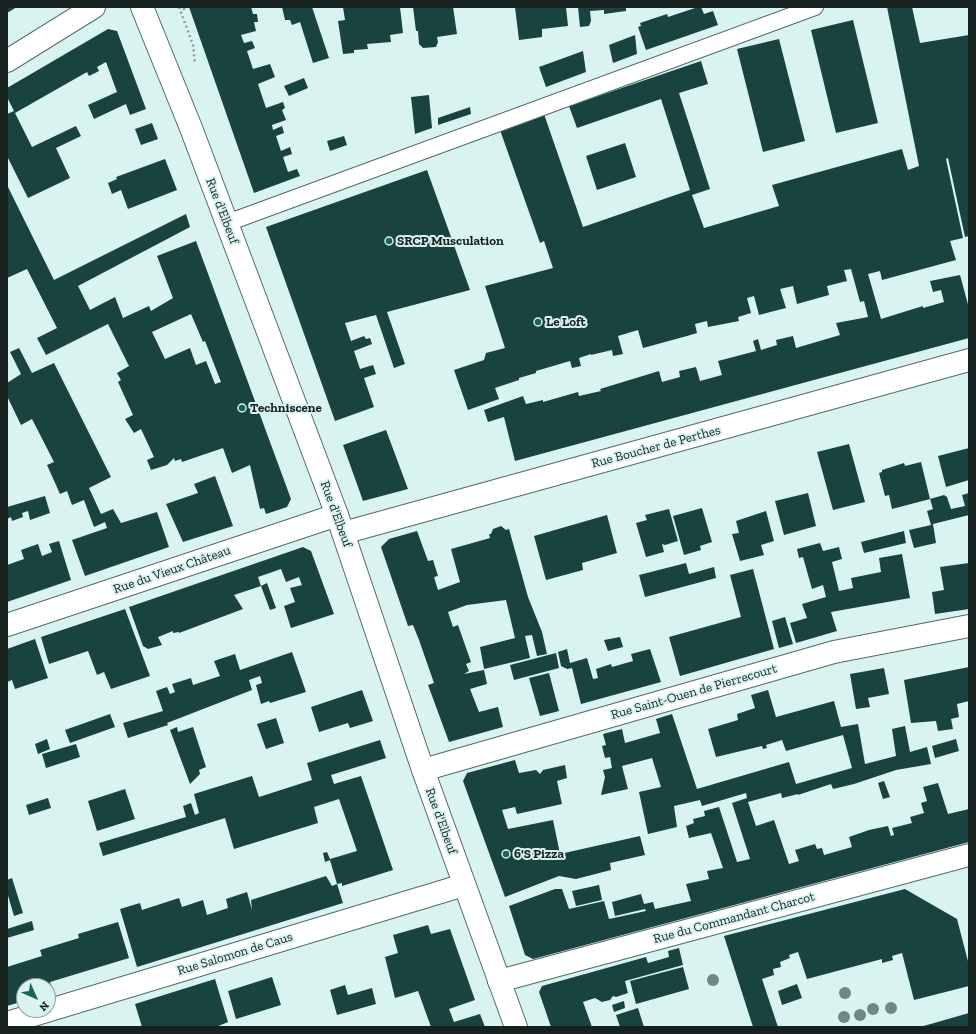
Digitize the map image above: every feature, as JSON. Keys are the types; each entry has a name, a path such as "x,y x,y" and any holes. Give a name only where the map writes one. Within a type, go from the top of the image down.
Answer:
{"street":[{"path":"7,61 94,7"},
{"name":"Rue d'Elbeuf","path":"142,7 191,128 340,524 423,770 516,1027"},
{"name":"Rue Boucher de Perthes","path":"340,524 969,360"},
{"name":"Rue du Vieux Château","path":"7,625 340,524"},
{"name":"Rue Saint-Ouen de Pierrecourt","path":"423,770 834,652 969,626"},
{"name":"Rue du Commandant Charcot","path":"499,981 969,855"},
{"name":"Rue Salomon de Caus","path":"7,1023 464,885"}],"lane":[{"path":"227,223 815,7"}],"building":[{"path":"7,7 17,7 7,13"},
{"path":"189,7 251,7 253,14 257,14 258,22 254,22 256,31 241,35 244,43 252,41 255,48 247,51 253,69 270,64 275,77 258,84 266,108 283,102 285,108 282,110 286,120 272,125 273,130 282,126 284,133 276,136 281,151 290,147 292,154 283,157 288,172 297,169 300,176 254,193"},
{"path":"282,7 312,7 329,58 313,63 300,22 292,25 290,20 285,20"},
{"path":"343,7 400,7 403,33 390,35 391,42 367,44 368,49 354,50 354,53 343,54 338,21 345,20"},
{"path":"413,7 453,7 457,34 437,37 438,42 436,47 423,48 419,44"},
{"path":"515,7 566,7 568,26 542,29 542,37 519,40"},
{"path":"578,7 626,7 626,11 604,14 604,10 590,11 591,21 589,26 580,27"},
{"path":"701,7 704,14 713,11 718,25 646,50 638,27 641,26 640,23 667,14 668,17"},
{"path":"887,7 912,7 920,43 969,35 969,236 965,237 948,158 946,159 963,238 950,241 956,260 882,280 880,271 868,274 881,319 923,306 923,308 944,302 941,290 933,292 930,281 960,275 969,308 969,338 515,461 504,417 488,422 484,410 523,396 526,404 543,400 543,402 578,392 579,396 601,391 600,389 659,371 662,382 680,377 679,371 696,367 700,381 722,375 718,361 756,351 753,341 758,339 761,350 777,345 776,340 793,336 796,348 840,335 836,323 868,317 864,301 860,302 851,269 844,270 847,281 827,286 829,295 797,304 793,286 780,289 786,308 759,315 754,296 747,298 751,313 738,317 739,321 708,327 707,321 695,324 697,333 643,348 638,330 618,336 623,354 613,356 612,350 591,354 579,358 581,366 572,368 570,361 536,371 536,373 495,388 499,399 468,410 454,370 484,360 486,353 505,348 485,286 553,268 544,241 540,243 500,130 544,114 583,227 690,190 661,99 577,128 569,106 701,61 708,84 679,93 710,189 692,195 704,228 779,206 772,185 902,149 908,170 919,166"},
{"path":"853,20 878,123 836,133 811,30"},
{"path":"108,29 117,31 146,109 130,115 126,104 94,119 88,105 117,92 106,62 97,67 99,71 89,76 87,72 15,113 32,147 76,126 81,136 56,148 70,178 28,198 7,156 7,114 14,111 7,97 7,88"},
{"path":"635,35 637,54 613,63 609,45"},
{"path":"779,39 805,141 763,152 737,49"},
{"path":"583,51 586,72 546,87 539,67"},
{"path":"304,78 308,88 289,96 284,86"},
{"path":"429,95 432,128 415,134 411,97"},
{"path":"470,107 471,114 438,125 438,118"},
{"path":"152,123 158,139 141,145 135,129"},
{"path":"344,136 347,145 330,151 327,141"},
{"path":"625,143 636,177 597,190 586,156"},
{"path":"165,159 177,190 128,209 121,190 112,194 108,183 117,179 116,177"},
{"path":"427,170 470,290 387,312 405,364 394,368 376,315 345,323 351,341 364,336 366,339 370,338 372,344 354,351 360,369 373,365 376,374 364,378 374,407 335,421 266,227"},
{"path":"7,185 54,280 186,214 190,227 78,286 90,310 115,297 123,318 149,306 151,311 173,298 157,256 196,241 291,499 287,507 266,514 264,508 260,509 250,465 232,473 223,448 182,462 181,459 175,461 174,458 167,465 151,470 147,460 154,457 141,429 134,433 125,419 133,415 118,382 121,380 117,373 129,366 108,324 46,355 37,338 57,328 27,269 7,278","holes":["191,314 203,342 205,341 221,382 215,384 206,361 196,365 190,348 165,359 152,332"]},
{"path":"19,348 32,373 54,363 111,477 89,488 101,514 113,509 121,523 157,512 169,547 85,576 72,540 107,528 105,522 94,527 84,500 72,505 67,491 60,494 47,465 54,462 32,419 21,425 7,396 7,383 21,374 10,352"},
{"path":"386,430 408,489 363,501 343,445"},
{"path":"849,444 865,502 833,510 817,452"},
{"path":"969,448 969,480 946,487 938,456"},
{"path":"921,462 930,499 892,509 889,495 885,496 879,473 882,472 882,470 904,463 905,466"},
{"path":"215,476 233,526 183,542 166,504 198,493 194,484"},
{"path":"808,493 816,526 784,535 775,501"},
{"path":"969,493 969,515 933,524 936,543 914,548 909,530 931,525 927,511 933,509 930,499 944,495 947,497 951,509 965,506 962,495"},
{"path":"45,496 50,513 30,520 28,511 22,513 23,517 12,521 11,517 7,519 7,507"},
{"path":"702,508 712,542 700,546 701,550 684,555 673,516"},
{"path":"669,509 678,541 665,545 662,544 664,552 646,557 636,523 647,520 645,515"},
{"path":"766,511 774,541 761,545 764,555 740,561 732,534 739,533 736,521"},
{"path":"607,515 617,553 582,563 583,570 546,580 534,536"},
{"path":"501,526 506,530 509,529 528,597 542,632 547,654 537,656 532,635 525,636 530,658 484,669 480,647 515,638 506,600 467,605 448,612 453,627 458,625 471,662 466,664 469,671 464,674 484,670 487,684 470,689 479,712 498,707 503,727 449,742 428,685 434,683 413,625 408,626 381,547 389,539 417,531 428,561 433,560 438,576 434,577 438,590 460,582 451,549 490,538 489,534 491,534 493,529"},
{"path":"904,531 906,543 864,553 861,542"},
{"path":"59,541 71,580 7,602 7,565 24,559 21,550 38,544 42,556 52,552 49,544"},
{"path":"820,543 823,551 839,547 842,559 832,562 839,591 853,588 851,578 881,572 879,558 902,554 910,598 831,612 837,631 796,643 790,623 807,618 802,604 826,597 823,585 812,589 803,557 799,558 797,549"},
{"path":"303,547 311,551 334,614 291,628 284,606 295,602 290,588 302,585 299,577 286,582 281,569 258,577 261,586 234,595 243,609 179,633 173,633 173,631 158,637 162,645 148,649 143,646 129,607"},
{"path":"686,563 689,574 714,567 716,578 645,597 639,575"},
{"path":"969,563 969,609 935,614 932,592 944,590 940,567"},
{"path":"753,569 774,649 680,676 669,637 741,617 730,575"},
{"path":"267,583 276,608 270,610 261,586"},
{"path":"125,609 150,676 111,689 104,672 97,675 88,651 49,664 41,637"},
{"path":"785,617 793,644 779,648 772,621"},
{"path":"620,637 623,647 608,651 604,640"},
{"path":"35,639 48,678 15,689 12,680 7,682 7,649"},
{"path":"567,649 570,663 587,658 593,679 598,678 596,669 611,664 612,667 633,661 631,654 650,649 661,682 581,704 572,668 567,669 561,666 558,652"},
{"path":"292,652 306,692 270,703 269,701 261,704 256,685 262,683 260,676 249,680 252,690 167,723 168,725 128,738 123,723 163,711 156,691 167,687 170,694 175,692 172,684 191,678 193,685 220,676 214,661 235,654 240,670"},
{"path":"556,653 559,668 514,680 510,665"},
{"path":"969,667 969,701 957,704 959,717 951,719 953,729 938,731 936,721 911,723 904,680"},
{"path":"884,668 889,694 868,698 870,707 856,709 850,674"},
{"path":"549,673 559,711 540,716 529,678"},
{"path":"362,690 373,721 350,728 348,723 319,732 311,707"},
{"path":"768,690 776,717 834,701 841,727 858,724 865,764 896,756 892,729 905,726 910,752 927,747 931,764 896,770 854,784 833,789 831,784 798,795 782,798 781,793 748,802 756,826 774,820 789,864 799,861 795,850 815,844 817,849 822,848 824,855 852,847 849,837 869,830 888,826 891,836 894,835 892,828 912,823 910,817 924,813 921,803 927,801 923,787 938,783 948,814 969,809 969,842 533,959 525,955 509,906 555,889 562,889 569,909 604,901 609,919 646,911 645,909 615,916 612,902 641,894 644,904 653,902 655,909 691,901 686,884 709,879 707,871 723,868 711,833 689,838 686,826 694,823 693,819 705,816 704,811 719,807 737,862 750,859 732,803 747,798 746,793 702,806 700,800 674,806 677,827 648,834 639,792 661,787 652,758 622,766 628,789 601,795 605,777 603,770 612,768 610,757 605,758 602,746 606,745 603,734 622,729 625,743 660,733 656,719 672,714 697,789 789,762 796,784 852,768 843,735 786,751 782,740 766,745 767,748 763,749 762,746 716,757 708,729 738,720 737,714 755,708 751,695"},
{"path":"110,714 115,727 70,743 65,730"},
{"path":"276,718 284,743 266,749 257,724"},
{"path":"177,727 178,732 193,727 206,767 199,770 200,774 190,784 170,730"},
{"path":"47,739 50,749 38,754 35,744"},
{"path":"956,739 959,751 935,758 932,746"},
{"path":"380,740 386,758 331,775 334,784 361,776 393,870 342,886 342,883 337,884 330,860 325,862 323,853 327,852 330,859 357,851 339,799 314,807 318,823 234,849 225,818 103,856 99,843 186,817 183,806 191,803 195,815 199,813 194,794 252,776 259,797 312,780 307,763"},
{"path":"76,744 80,757 46,768 42,754"},
{"path":"515,760 519,773 536,770 540,774 543,770 565,765 567,778 557,781 562,804 517,814 515,807 502,810 508,829 553,820 560,854 640,836 645,855 610,863 611,870 576,879 559,876 505,897 463,781 467,773"},
{"path":"884,781 890,797 883,799 878,783"},
{"path":"125,789 135,819 97,831 88,801"},
{"path":"48,798 51,808 29,815 26,805"},
{"path":"326,876 332,886 337,884 343,903 137,967 120,909 140,903 142,910 179,898 182,907 203,900 207,915 228,908 226,899 247,892 252,910 251,900"},
{"path":"12,878 23,913 14,916 7,892 7,880"},
{"path":"599,885 602,900 576,906 572,891"},
{"path":"905,889 957,919 969,965 969,986 914,1000 902,953 892,956 893,960 882,963 882,959 807,979 798,952 789,955 790,958 780,962 781,967 773,969 774,975 762,979 778,1027 753,1027 724,936"},
{"path":"32,921 34,930 7,938 7,929"},
{"path":"118,922 129,958 56,980 56,978 16,978 16,1003 7,1006 7,967 42,956 40,950 79,938 78,934"},
{"path":"428,925 431,934 450,929 475,1000 449,1009 454,1022 480,1014 485,1027 431,1027 418,991 395,998 385,957 398,953 393,935"},
{"path":"679,948 683,965 625,981 628,993 616,997 613,996 610,1000 602,1002 595,998 583,1002 592,1027 551,1027 539,992 542,986 646,957 648,963 669,957 668,951"},
{"path":"683,967 689,989 636,1004 630,981"},
{"path":"272,977 281,1005 236,1019 228,991"},
{"path":"215,979 228,1022 216,1027 142,1027 135,1004"},
{"path":"797,984 802,998 782,1005 778,991"},
{"path":"345,985 348,995 372,988 376,1004 337,1015 330,990"},
{"path":"624,1001 625,1008 614,1012 612,1005"},
{"path":"638,1008 644,1027 620,1027 616,1015"},
{"path":"969,1013 969,1027 920,1027"}],"place":[{"name":"SRCP Musculation","path":"389,241"},
{"name":"Le Loft","path":"538,322"},
{"name":"Techniscene","path":"242,408"},
{"name":"6'S Pizza","path":"506,854"}]}
